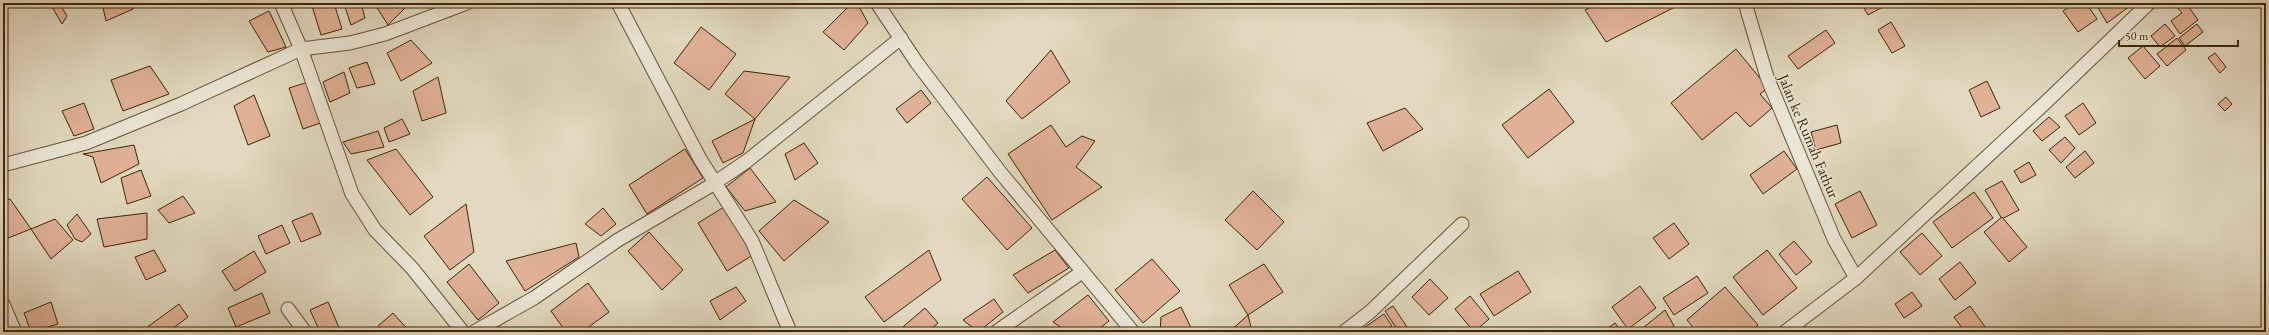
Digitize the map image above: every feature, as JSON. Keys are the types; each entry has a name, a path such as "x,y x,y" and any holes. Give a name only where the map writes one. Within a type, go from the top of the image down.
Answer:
{"street":[{"path":"281,3 301,49 352,194 375,230 412,268 463,332"},
{"path":"3,164 86,143 180,104 301,49 350,43 385,34 467,3"},
{"path":"618,3 700,159 752,241 790,332"},
{"path":"877,3 1000,172 1133,332"},
{"name":"Jalan ke Rumah Fathur","path":"1745,3 1767,77 1834,239 1856,278"},
{"path":"1785,332 1856,278 2045,103 2149,3"},
{"path":"474,332 534,298 618,240 747,161 901,38"},
{"path":"1344,332 1370,312 1462,224"},
{"path":"996,332 1082,272"},
{"path":"3,304 15,332"},
{"path":"288,309 305,332"}],"building":[{"path":"52,3 59,3 67,16 62,24 51,5"},
{"path":"102,3 132,3 133,9 106,21"},
{"path":"324,3 334,3 342,29 321,35 312,6"},
{"path":"353,3 361,3 365,18 351,25 345,7"},
{"path":"374,3 403,3 405,8 388,25"},
{"path":"852,3 857,3 868,23 844,50 823,32"},
{"path":"1600,3 1669,3 1673,8 1606,42 1585,10"},
{"path":"1861,3 1890,3 1868,15"},
{"path":"2075,3 2086,3 2097,19 2078,32 2063,11"},
{"path":"2095,3 2128,3 2130,6 2107,23"},
{"path":"2180,3 2186,3 2198,20 2180,34 2171,21 2182,13 2176,6"},
{"path":"269,11 286,47 268,52 249,21"},
{"path":"1891,22 1905,46 1892,53 1878,30"},
{"path":"2165,24 2175,36 2160,47 2151,36"},
{"path":"2197,24 2203,32 2185,46 2179,38"},
{"path":"701,27 736,54 709,90 674,63"},
{"path":"1826,30 1835,43 1798,69 1788,56"},
{"path":"2177,38 2186,50 2167,66 2157,54"},
{"path":"411,40 432,63 401,81 387,53"},
{"path":"2143,46 2160,66 2145,79 2128,58"},
{"path":"1736,49 1768,88 1760,94 1772,108 1750,127 1736,112 1702,140 1671,103"},
{"path":"1051,50 1070,82 1022,119 1006,101"},
{"path":"2215,53 2226,67 2220,73 2208,58"},
{"path":"367,62 375,84 357,88 349,68"},
{"path":"150,66 169,94 123,111 111,80"},
{"path":"744,71 790,77 755,119 725,94"},
{"path":"344,72 350,93 330,102 323,82"},
{"path":"438,77 446,113 422,121 413,91"},
{"path":"312,81 326,121 303,129 289,88"},
{"path":"1987,81 2000,108 1981,117 1969,90"},
{"path":"1549,89 1574,122 1528,158 1502,125"},
{"path":"921,90 931,103 907,123 896,109"},
{"path":"254,95 270,136 248,145 234,106"},
{"path":"2226,97 2232,104 2225,111 2218,104"},
{"path":"84,103 94,129 74,136 62,111"},
{"path":"2083,103 2096,123 2079,135 2065,116"},
{"path":"1405,108 1423,129 1383,151 1367,123"},
{"path":"2049,117 2060,127 2042,141 2033,131"},
{"path":"402,119 410,134 389,142 384,128"},
{"path":"755,119 743,153 723,163 712,141"},
{"path":"1051,125 1066,147 1082,136 1095,141 1076,167 1102,187 1052,220 1008,154"},
{"path":"1837,125 1841,143 1816,150 1811,132"},
{"path":"378,131 384,147 351,154 343,142"},
{"path":"2065,137 2075,148 2061,163 2049,150"},
{"path":"804,143 818,163 795,180 785,154"},
{"path":"134,145 139,164 101,183 93,157 83,154"},
{"path":"396,149 433,197 410,215 367,160"},
{"path":"685,149 703,178 647,214 629,185"},
{"path":"1784,151 1797,169 1763,194 1750,175"},
{"path":"2085,151 2094,163 2075,178 2066,167"},
{"path":"2029,162 2036,175 2021,183 2014,171"},
{"path":"750,168 776,202 745,211 726,187"},
{"path":"141,170 151,196 127,204 121,178"},
{"path":"987,177 1032,228 1007,250 962,199"},
{"path":"2002,181 2019,210 2002,219 1985,190"},
{"path":"1253,191 1284,222 1257,250 1225,220"},
{"path":"1860,191 1877,225 1852,238 1835,204"},
{"path":"1974,192 1993,218 1952,248 1933,222"},
{"path":"183,196 195,213 169,223 158,210"},
{"path":"10,199 31,229 3,240 3,201"},
{"path":"794,200 829,222 784,261 759,231"},
{"path":"466,204 474,252 450,270 424,236"},
{"path":"724,207 753,255 727,271 698,223"},
{"path":"603,208 616,224 601,236 585,224"},
{"path":"147,213 147,239 104,247 97,219"},
{"path":"312,213 321,234 301,242 292,221"},
{"path":"77,214 91,234 82,242 75,239 67,225"},
{"path":"2002,217 2027,247 2009,262 1984,232"},
{"path":"55,219 73,240 51,259 31,229"},
{"path":"1674,223 1689,244 1669,259 1653,238"},
{"path":"282,225 290,243 266,254 258,236"},
{"path":"649,232 683,270 662,290 628,251"},
{"path":"1922,233 1942,256 1920,275 1900,252"},
{"path":"1794,241 1812,262 1796,275 1779,254"},
{"path":"576,243 579,257 525,291 506,261"},
{"path":"154,250 166,271 146,280 135,257"},
{"path":"929,250 941,280 884,322 865,297"},
{"path":"1055,250 1069,268 1028,293 1013,275"},
{"path":"1767,250 1797,288 1763,315 1733,277"},
{"path":"254,251 266,272 235,291 222,271"},
{"path":"1152,259 1180,291 1143,323 1115,290"},
{"path":"1960,262 1976,283 1955,300 1939,279"},
{"path":"469,264 499,303 478,320 447,282"},
{"path":"1264,264 1283,292 1248,315 1229,285"},
{"path":"1518,271 1531,292 1494,316 1480,294"},
{"path":"1697,276 1708,293 1674,315 1663,298"},
{"path":"1430,279 1448,298 1429,315 1412,297"},
{"path":"588,283 609,312 582,332 566,332 551,311"},
{"path":"1640,286 1656,308 1628,329 1612,307"},
{"path":"736,287 746,301 720,320 710,301"},
{"path":"1725,287 1758,325 1750,332 1697,332 1687,320"},
{"path":"1912,292 1922,306 1904,318 1895,304"},
{"path":"262,293 270,313 236,327 228,308"},
{"path":"1088,295 1109,321 1095,332 1067,332 1053,322"},
{"path":"1470,296 1489,319 1474,332 1455,309"},
{"path":"994,299 1003,312 978,332 963,320"},
{"path":"51,302 58,324 31,332 24,313"},
{"path":"328,302 341,332 320,332 310,310"},
{"path":"179,304 188,317 168,332 149,332 146,328"},
{"path":"1393,306 1407,327 1399,332 1385,311"},
{"path":"1970,306 1986,328 1980,332 1965,332 1954,317"},
{"path":"1181,307 1193,332 1160,332 1161,317"},
{"path":"925,308 938,323 927,332 897,332"},
{"path":"1665,310 1674,326 1667,332 1638,332"},
{"path":"393,313 410,332 384,332 378,326"},
{"path":"1384,314 1392,326 1383,332 1368,332 1365,327"},
{"path":"1248,315 1252,332 1229,332"},
{"path":"1615,323 1622,332 1603,332"}]}
